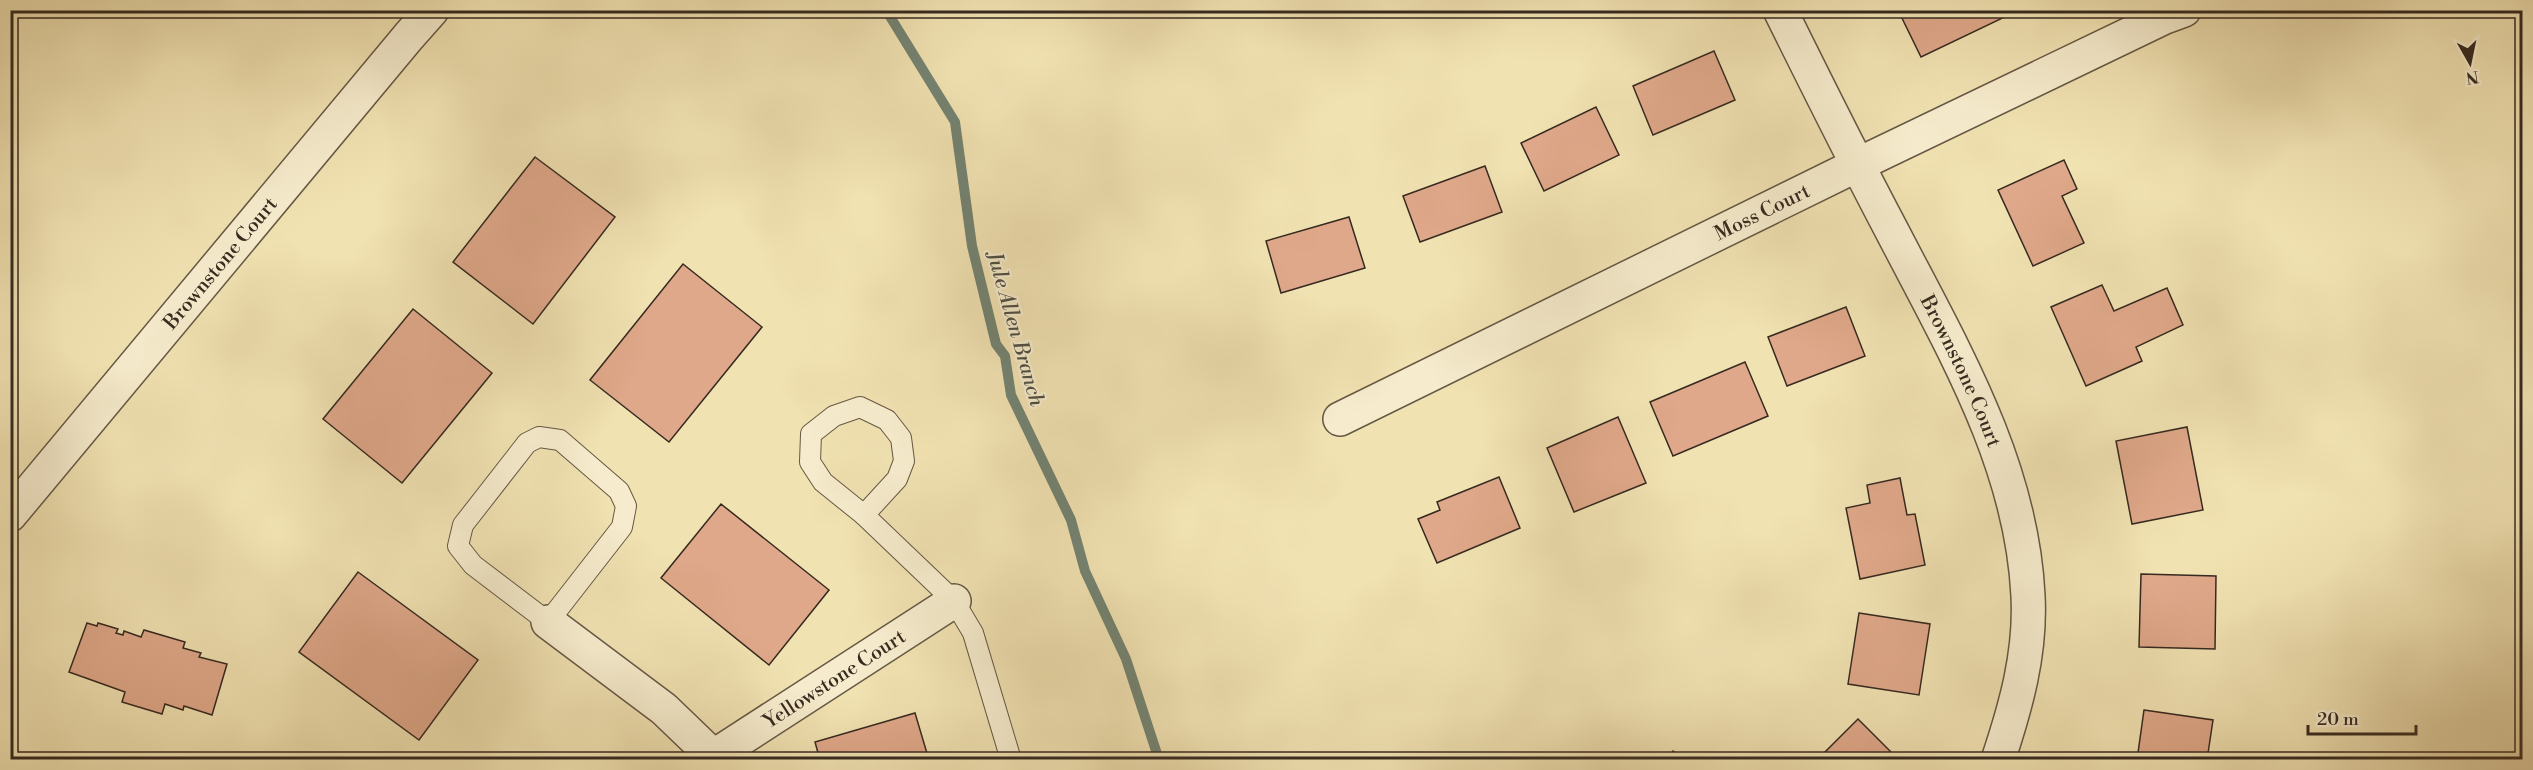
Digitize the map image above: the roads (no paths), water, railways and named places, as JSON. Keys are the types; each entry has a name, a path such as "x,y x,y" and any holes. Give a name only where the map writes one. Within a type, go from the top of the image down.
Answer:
{"street":[{"name":"Brownstone Court","path":"10,515 432,10"},
{"name":"Brownstone Court","path":"1780,10 1857,165 1970,382 1988,424 2007,479 2021,537 2028,595 2027,652 2016,709 1998,759"},
{"name":"Moss Court","path":"1341,419 1857,165 2165,17 2184,10"},
{"name":"Yellowstone Court","path":"548,622 664,710 713,758 954,601"}],"lane":[{"path":"864,515 897,479 904,461 902,438 888,420 860,407 834,416 811,434 810,462 823,482 864,515 954,601 973,633 1011,759"},
{"name":"Yellowstone Court","path":"539,437 560,440 619,491 626,506 622,527 548,622 473,565 458,546 463,525 527,443 539,437"}],"waterway":[{"name":"Jule Allen Branch","path":"886,10 955,122 972,246 996,344 1005,356 1011,395 1071,520 1085,571 1126,659 1159,760"}]}
